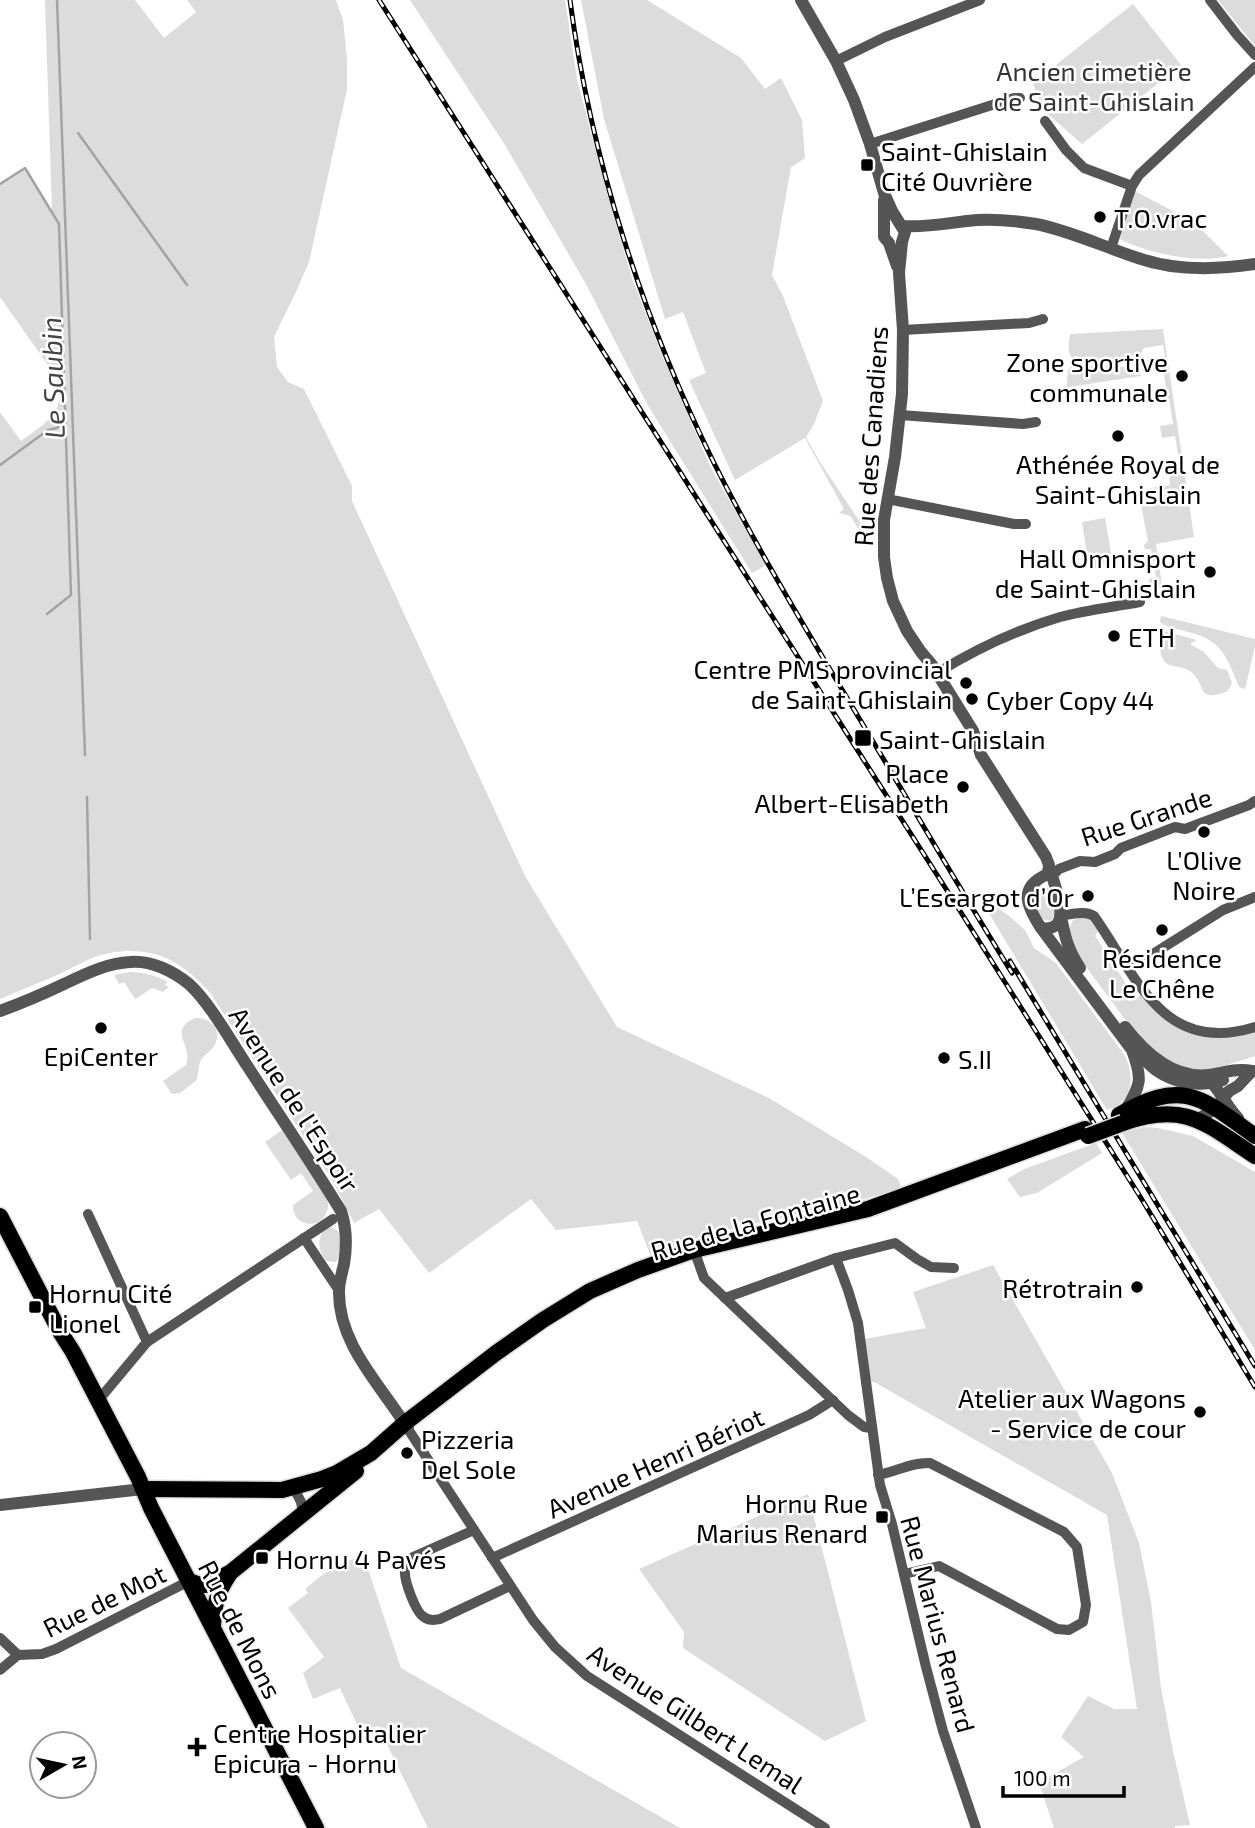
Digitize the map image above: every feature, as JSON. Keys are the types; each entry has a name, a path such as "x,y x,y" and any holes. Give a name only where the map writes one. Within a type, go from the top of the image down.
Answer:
{"main road":[{"path":"1122,1116 1142,1089 1162,1096 1176,1095 1219,1104 1254,1135"},
{"path":"1122,1116 1178,1114 1211,1126 1255,1156"},
{"name":"Rue de la Fontaine","path":"143,1489 282,1490 337,1473 371,1453 562,1314 604,1292 695,1254 852,1220 1122,1116"},
{"path":"0,1216 59,1330 74,1352 143,1489"},
{"path":"59,1330 75,1373 131,1479 143,1489"},
{"name":"Rue de la Fontaine","path":"231,1572 369,1461 406,1426"},
{"name":"Rue de Mons","path":"143,1489 316,1828"},
{"path":"189,1581 200,1586 231,1572"},
{"path":"213,1629 216,1599 231,1572"}],"street":[{"name":"Rue des Canadiens","path":"801,0 836,61 854,100 899,235 898,273 903,330 903,373 900,415 884,520 884,557 897,611 907,631 937,673"},
{"path":"836,61 885,37 980,0"},
{"path":"1210,0 1255,55"},
{"path":"1111,248 1132,186 1139,175 1255,67"},
{"path":"870,144 1020,98"},
{"path":"1045,121 1066,150 1084,168 1132,186"},
{"name":"Rue des Canadiens","path":"884,193 884,237 899,235"},
{"path":"899,235 921,228 979,220 1009,220 1048,227 1140,259 1215,269 1255,264"},
{"path":"903,330 1029,323 1043,319"},
{"path":"900,415 1023,424 1036,422"},
{"path":"887,499 1014,524 1026,524"},
{"path":"1140,602 1084,611 1029,627 979,649 937,673 974,731 981,755 1045,856 1059,897 1070,952 1135,1040 1168,1067 1208,1079 1218,1089 1219,1104"},
{"name":"Rue Grande","path":"1050,875 1080,861 1095,862 1121,848 1164,831 1175,827 1185,829 1255,801"},
{"path":"1050,875 1037,879 1031,885 1028,892 1029,908 1132,1050 1138,1064 1142,1089 1163,1113"},
{"path":"1129,969 1223,910 1255,897"},
{"path":"1061,916 1091,914 1151,1001 1177,1023 1190,1029 1216,1034 1235,1033 1255,1027"},
{"path":"1041,928 1056,926 1061,916"},
{"name":"Avenue de l'Espoir","path":"0,1011 95,970 129,962 161,967 180,978 200,996 341,1211 347,1245 338,1289 342,1316 351,1341 406,1426"},
{"path":"1132,1050 1155,1069 1183,1082 1199,1084 1238,1069 1253,1071"},
{"path":"1142,1089 1147,1072 1155,1069"},
{"path":"1197,1120 1219,1104 1229,1091 1253,1071"},
{"path":"1238,1086 1234,1105 1239,1118"},
{"path":"1219,1104 1239,1118 1254,1135"},
{"path":"88,1214 147,1342"},
{"path":"75,1373 98,1399 147,1342 332,1219"},
{"path":"304,1238 338,1289"},
{"path":"725,1298 836,1258 895,1243 931,1266 954,1268"},
{"path":"695,1254 704,1278 858,1423 871,1428"},
{"name":"Rue Marius Renard","path":"836,1258 858,1323 878,1475 943,1731 976,1828"},
{"name":"Avenue Henri Bériot","path":"492,1558 809,1415 833,1400"},
{"name":"Avenue Gilbert Lemal","path":"406,1426 510,1587 555,1647 587,1676 825,1828"},
{"path":"878,1475 916,1462 930,1463 1064,1532 1077,1547 1086,1605 1083,1622 1069,1630 1057,1629 939,1566 904,1574"},
{"path":"294,1488 303,1513"},
{"path":"0,1506 143,1489"},
{"path":"474,1530 413,1558 407,1564 404,1573 421,1616 430,1620 440,1619 510,1587"},
{"name":"Rue de Mot","path":"0,1670 18,1655 41,1654 56,1649 189,1581"},
{"path":"0,1638 18,1655"}],"green space":[{"path":"45,0 135,0 164,38 196,12 187,0 336,0 343,20 347,89 309,262 274,337 277,367 288,382 304,389 352,486 352,501 525,876 617,1027 769,1098 866,1157 898,1179 901,1187 855,1202 704,1236 650,1254 637,1221 556,1230 531,1199 429,1273 379,1209 354,1223 332,1180 211,994 179,965 154,954 126,951 110,953 89,959 0,999 0,412 21,441 53,414 59,398 59,387 55,375 0,297 0,184 25,168 52,211"},
{"path":"410,0 565,0 577,79 632,278 710,466 766,565 752,573 647,404 586,284 505,145"},
{"path":"581,0 647,0 741,58 765,89 781,78 802,120 805,158 791,167 772,275 783,296 823,401 806,437 868,534 859,530 850,516 839,513 844,509 805,438 735,480 689,380 706,373 683,312 665,319 604,119"},
{"path":"1218,0 1255,0 1255,46"},
{"name":"Ancien cimetière de Saint-Ghislain","path":"1133,4 1181,65 1082,144 1041,108 1033,83"},
{"path":"1135,191 1190,218 1228,256 1202,259 1173,256 1144,249 1120,239"},
{"path":"1163,329 1194,537 1156,544 1162,586 1148,588 1150,578 1156,577 1151,549 1145,549 1144,545 1148,541 1139,495 1145,489 1170,485 1169,474 1181,472 1175,436 1162,438 1160,426 1173,424 1169,399 1154,401 1153,396 1167,393 1162,363 1166,362 1163,345 1144,348 1140,355 1126,357 1126,362 1077,360 1069,353 1069,346 1070,334"},
{"path":"1072,365 1133,367 1139,370 1141,376 1069,387 1070,395 1066,395 1068,370"},
{"path":"1105,518 1113,564 1089,568 1082,522"},
{"path":"1161,616 1255,639 1245,689 1239,687 1218,647 1202,637 1164,625 1160,622"},
{"path":"1164,631 1197,640 1190,644 1204,652 1218,668 1227,670 1232,683 1228,691 1206,694 1191,672 1166,663 1162,657 1159,635"},
{"path":"1039,886 1052,890 1055,914 1051,921 1041,919 1035,899"},
{"path":"978,895 1008,915 1025,930 1034,948 1056,963 1123,1053 1131,1080 1124,1100 1117,1106 1107,1110"},
{"path":"1090,918 1099,929 1095,936 1136,999 1141,993 1164,1018 1191,1032 1222,1036 1255,1031 1255,1056 1204,1070 1191,1070 1167,1061 1136,1034 1075,952 1069,930 1073,920"},
{"path":"129,972 157,977 167,981 165,985 169,987 163,992 152,988 135,999 124,982 119,984 114,975"},
{"path":"195,1018 210,1022 216,1029 217,1039 214,1047 200,1062 197,1080 180,1093 172,1094 163,1081 186,1065 187,1054 182,1030"},
{"path":"1144,1127 1193,1136 1255,1172 1255,1350 1122,1133"},
{"path":"282,1130 327,1198 325,1216 313,1224 299,1220 293,1205 313,1191 301,1173 291,1180 265,1142"},
{"path":"1096,1143 1102,1153 1037,1193 1020,1197 1007,1179 1024,1169"},
{"path":"331,1227 338,1231 340,1238 340,1251 336,1262 326,1261 319,1245 324,1229"},
{"path":"993,1265 1112,1473 1139,1543 1151,1602 1161,1688 1190,1825 1175,1828 1054,1828 1039,1782 1084,1757 1061,1737 1088,1696 1114,1709 1137,1709 1107,1515 869,1381 864,1339 926,1328 913,1292"},
{"path":"808,1494 866,1721 825,1741 683,1648 684,1632 639,1569"},
{"path":"363,1554 401,1668 680,1828 428,1828 378,1726 360,1731 340,1688 313,1699 303,1673 324,1657 288,1608 308,1593 305,1589 322,1575"}],"waterway":[{"name":"Le Saubin","path":"57,0 85,755"},
{"path":"78,133 187,285"},
{"path":"0,184 25,168 59,224 71,595 47,614"},
{"path":"0,465 48,430 57,428 66,417"},
{"name":"Le Saubin","path":"87,797 90,939"}],"railway":[{"path":"379,0 962,914 1141,1198 1255,1387"},
{"path":"570,0 591,120 623,238 664,352 688,408 731,496 784,592 1012,973"},
{"path":"1010,961 1255,1366"}],"place":[{"name":"Saint-Ghislain Cité Ouvrière","path":"867,165"},
{"name":"T.O.vrac","path":"1100,217"},
{"name":"Zone sportive communale","path":"1182,376"},
{"name":"Athénée Royal de Saint-Ghislain","path":"1118,436"},
{"name":"Hall Omnisport de Saint-Ghislain","path":"1210,572"},
{"name":"ETH","path":"1114,636"},
{"name":"Centre PMS provincial de Saint-Ghislain","path":"966,683"},
{"name":"Cyber Copy 44","path":"972,699"},
{"name":"Saint-Ghislain","path":"863,738"},
{"name":"Place Albert-Elisabeth","path":"963,787"},
{"name":"L'Olive Noire","path":"1204,832"},
{"name":"L’Escargot d’Or","path":"1088,896"},
{"name":"Résidence Le Chêne","path":"1162,930"},
{"name":"EpiCenter","path":"101,1028"},
{"name":"S.II","path":"944,1058"},
{"name":"Rétrotrain","path":"1137,1287"},
{"name":"Hornu Cité Lionel","path":"35,1307"},
{"name":"Atelier aux Wagons - Service de cour","path":"1200,1412"},
{"name":"Pizzeria Del Sole","path":"407,1453"},
{"name":"Hornu Rue Marius Renard","path":"882,1517"},
{"name":"Hornu 4 Pavés","path":"262,1558"},
{"name":"Centre Hospitalier Epicura - Hornu","path":"197,1747"}]}
